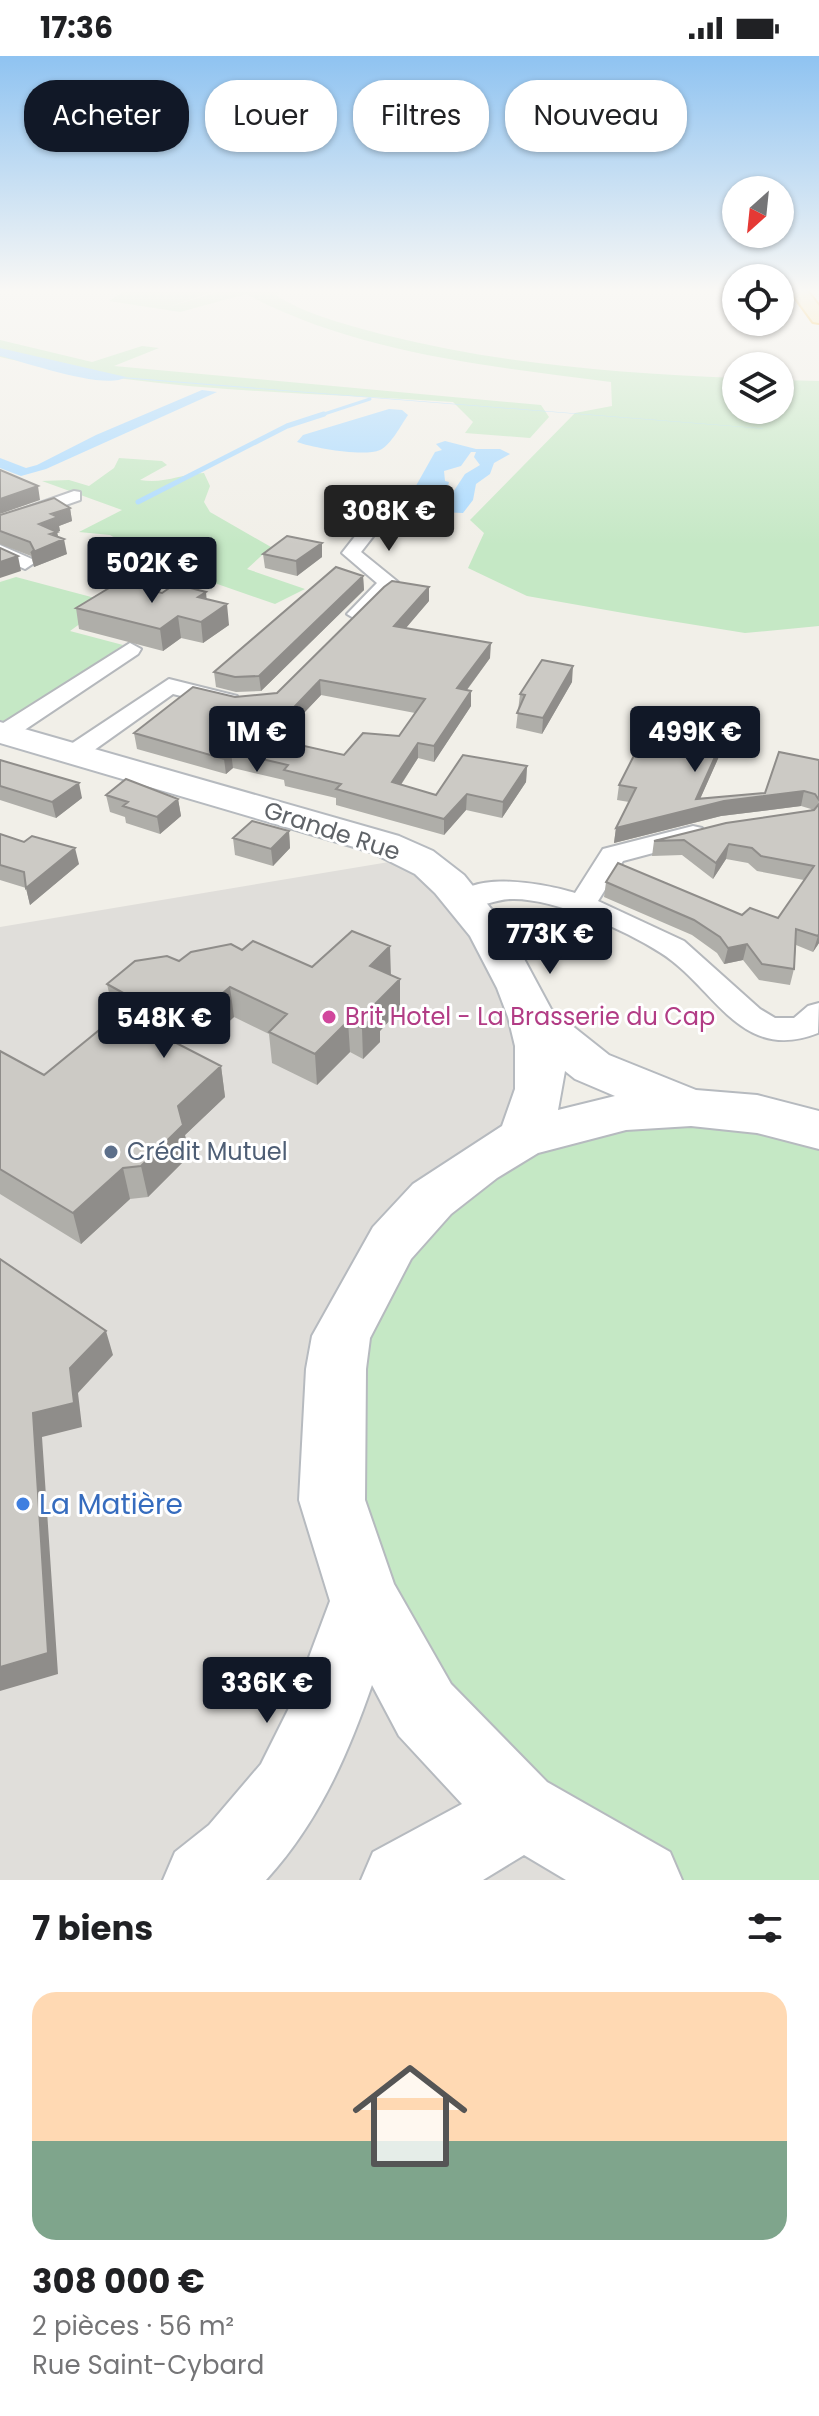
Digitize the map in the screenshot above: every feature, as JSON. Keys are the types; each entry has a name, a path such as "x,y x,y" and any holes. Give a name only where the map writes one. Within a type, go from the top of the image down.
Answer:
{"street":[{"path":"0,523 74,496"},
{"path":"0,506 21,515"},
{"path":"337,635 388,582 351,553 373,525"},
{"path":"0,551 25,563"},
{"path":"1,734 130,649"},
{"path":"74,753 169,686 247,702"},
{"name":"Grande Rue","path":"1,734 385,844 428,865 465,901 493,940 533,1019 541,1074 523,1138"},
{"path":"580,907 613,855 721,827"},
{"path":"465,901 483,891 536,892 628,923 685,955 722,993 760,1024 789,1031 817,1017"},
{"name":"Grande Rue","path":"533,1019 592,1067 691,1108"},
{"path":"642,1880 520,1809 425,1710 365,1601 332,1500 336,1369 341,1336 392,1243 432,1199 479,1164 523,1138 626,1112 691,1108 757,1114 819,1130"},
{"path":"203,1880 234,1859 268,1824 298,1777 324,1716 365,1601"},
{"path":"401,1880 482,1838 520,1809"}],"shaded area":[{"path":"395,861 428,865 533,1019 642,1880 0,1880 0,927"}],"green space":[{"path":"92,374 203,374 541,405 549,417 530,438 465,433 473,422 453,402 225,389"},
{"path":"550,374 722,377 722,424 794,424 794,380 819,381 819,626 745,633 646,617 527,596 468,568 484,533 470,520 575,413 612,406 611,382"},
{"path":"119,458 162,461 167,465 140,480 157,481 204,473 210,486 204,502 210,512 271,547 247,569 305,589 275,604 163,565 110,535 79,532 122,510 42,481 69,480 89,486 114,468"},
{"path":"16,577 110,602 70,631 123,645 9,723 0,720 0,582"},
{"path":"626,1112 819,1130 819,1880 642,1880 365,1601 338,1369 432,1199"}],"water":[{"path":"80,374 819,433 83,375"},
{"path":"202,390 217,392 46,469 21,476 0,468 0,458 26,468 37,465 96,435"},
{"path":"389,409 402,410 408,415 392,439 380,450 351,452 297,442 303,435"},
{"path":"445,441 476,449 500,449 510,454 494,463 490,474 476,484 473,500 463,513 440,512 465,474 480,465 474,457 476,452 471,452 461,466 444,471 445,481 449,482 446,493 421,516 399,516 435,452 442,450 436,444"}],"building":[{"path":"0,470 38,486 0,499"},
{"path":"54,498 70,508 51,514 58,517 39,524 57,532 50,534 64,539 31,553 34,550 30,542 0,531 0,515"},
{"path":"287,536 322,543 296,561 263,554"},
{"path":"0,548 18,556 0,562"},
{"path":"336,567 363,576 259,676 235,677 214,672"},
{"path":"392,581 429,587 394,626 491,643 457,688 471,691 434,746 418,743 392,782 436,795 463,755 527,766 503,802 467,794 444,819 336,789 341,784 284,770 288,765 231,752 224,759 134,733 193,687 235,697 277,693","holes":["320,680 425,699 399,736 363,733 344,755 273,739 284,728 276,726"]},
{"path":"119,582 162,593 175,584 206,592 198,597 227,604 201,622 178,616 160,629 76,608"},
{"path":"542,660 573,666 543,718 517,713 525,695 520,694"},
{"path":"650,724 724,737 696,799 765,793 779,752 819,760 819,800 815,794 804,791 724,801 616,828 636,788 619,785"},
{"path":"0,760 79,783 52,802 0,786"},
{"path":"126,779 178,799 157,817 123,806 128,802 106,795"},
{"path":"819,804 819,934 796,929 794,969 762,964 747,944 728,948 720,937 694,920 606,882 618,863 742,915 750,908 778,918 814,866 761,856 752,848 729,844 716,863 684,840 654,841 726,823 814,810"},
{"path":"252,821 289,831 271,849 233,838"},
{"path":"0,834 24,842 32,836 75,848 26,888 24,872 0,865"},
{"path":"352,931 390,946 370,966 400,979 371,1008 379,1011 362,1028 348,1021 315,1054 269,1032 287,1014 230,987 203,1010 183,1000 149,1029 221,1066 178,1106 183,1125 141,1166 123,1168 73,1213 0,1169 0,1051 44,1075 136,1000 107,984 135,961 167,956 179,961 191,952 231,944 242,950 253,941 312,967"},
{"name":"La Matière","path":"0,1259 106,1331 70,1368 74,1403 33,1413 48,1653 0,1667"}],"waterway":[{"path":"85,374 120,377"},
{"path":"318,416 370,399"},
{"path":"138,502 287,426 324,414"}],"place":[{"name":"Brit Hotel - La Brasserie du Cap","path":"329,1017"},
{"name":"Crédit Mutuel","path":"111,1152"},
{"name":"La Matière","path":"23,1504"}]}
